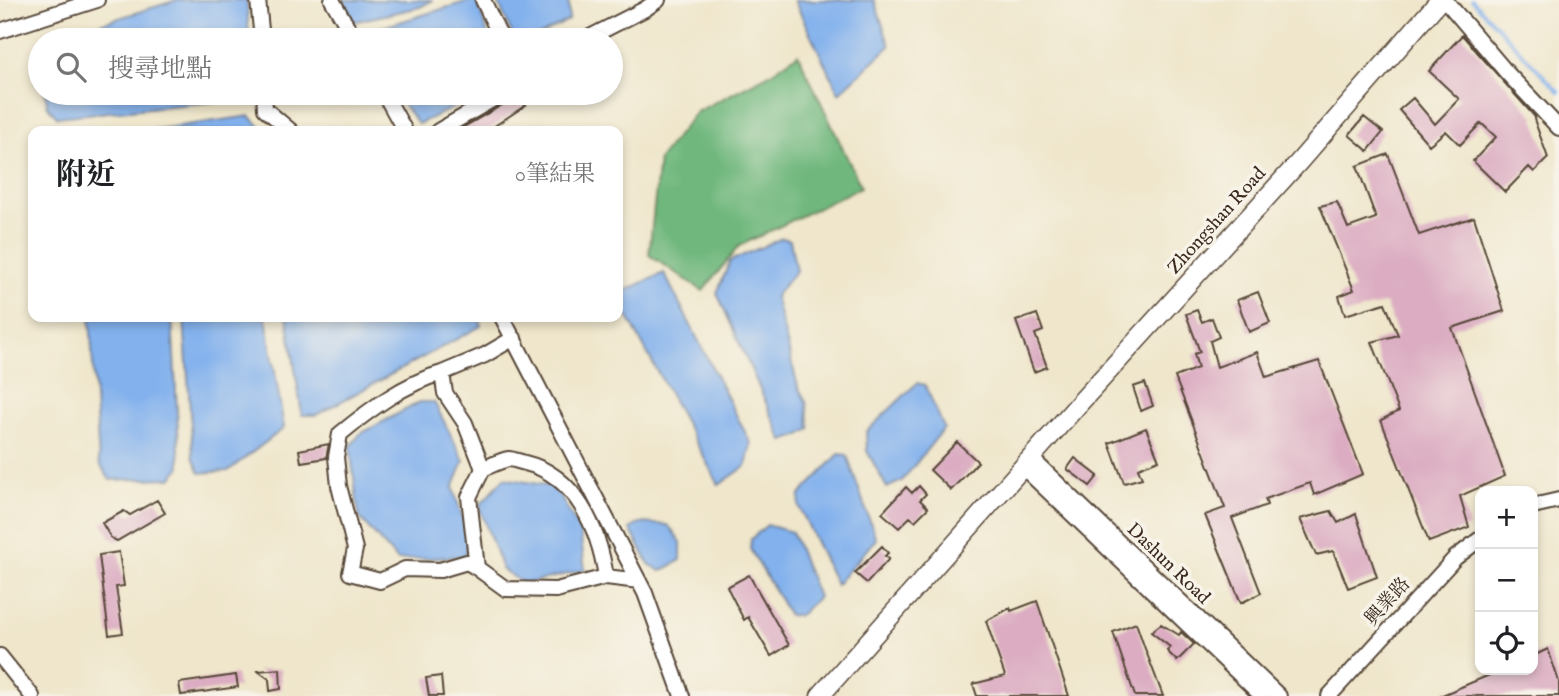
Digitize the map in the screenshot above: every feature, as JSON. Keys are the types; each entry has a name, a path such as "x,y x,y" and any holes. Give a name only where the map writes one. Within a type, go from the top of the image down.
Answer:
{"main road":[{"name":"Zhongshan Road","path":"821,696 1076,407 1442,0"}],"street":[{"path":"0,31 97,0"},
{"path":"258,0 261,28"},
{"path":"332,0 348,28"},
{"path":"484,0 497,28"},
{"path":"608,28 658,0"},
{"path":"1442,0 1559,128"},
{"path":"265,105 286,126"},
{"path":"391,105 402,126"},
{"path":"447,126 482,105"},
{"path":"505,322 639,581 682,696"},
{"path":"514,338 485,355 442,373 422,378 370,409 340,434 336,457 339,486 355,549 350,573 380,581 405,569 440,570 467,562 506,589 556,590 606,577 639,581"},
{"path":"442,373 445,393 464,423 483,469"},
{"path":"478,568 468,497 483,469 509,459 539,467 573,492 602,548 606,577"},
{"name":"Dashun Road","path":"1028,464 1262,696"},
{"name":"Dashun Road","path":"1028,464 1279,696"},
{"path":"1538,505 1559,500"},
{"name":"興業路","path":"1329,696 1455,558 1475,543"},
{"path":"0,656 32,696"}],"green space":[{"path":"798,54 861,187 739,246 703,291 649,255 659,159 696,112 768,75"}],"water":[{"path":"177,0 247,0 248,28 87,28"},
{"path":"343,0 433,0 420,7 353,22"},
{"path":"476,0 486,28 380,28"},
{"path":"497,0 567,0 569,20 554,28 510,28"},
{"path":"794,0 874,0 890,46 839,93"},
{"path":"48,105 180,105 57,117"},
{"path":"404,105 459,105 418,124"},
{"path":"250,116 259,126 179,126"},
{"path":"782,238 790,240 796,271 775,296 798,387 806,401 810,429 783,441 717,293 730,261"},
{"path":"664,273 751,444 746,466 719,485 623,308 623,292"},
{"path":"90,322 172,322 180,468 171,478 110,480 99,463"},
{"path":"184,322 267,322 284,428 228,471 200,473 193,457"},
{"path":"288,322 481,322 481,326 316,415 302,415"},
{"path":"917,383 925,385 944,428 902,481 887,488 867,451 866,432"},
{"path":"420,402 434,402 464,461 453,488 469,538 465,556 397,560 359,517 350,447 360,434"},
{"path":"839,454 847,455 876,539 836,585 799,506 800,495"},
{"path":"504,478 555,487 580,531 585,570 524,584 502,569 479,506"},
{"path":"640,523 668,525 681,542 681,560 661,571 649,564 630,529"},
{"path":"767,525 792,532 818,597 799,616 789,615 750,549 751,539"}],"building":[{"path":"1462,35 1535,117 1548,158 1534,172 1529,167 1505,192 1473,161 1496,137 1481,123 1460,145 1446,131 1429,145 1399,110 1413,98 1435,124 1459,99 1429,71"},
{"path":"502,105 526,105 494,126 466,126"},
{"path":"1364,117 1383,132 1368,151 1349,135"},
{"path":"1388,154 1419,235 1474,217 1504,311 1452,328 1505,476 1482,486 1475,486 1475,489 1460,496 1469,527 1429,542 1381,420 1399,411 1372,342 1398,335 1385,303 1345,315 1339,296 1354,290 1320,206 1337,202 1348,228 1376,218 1357,166"},
{"path":"1258,292 1270,323 1249,332 1237,300"},
{"path":"1197,310 1202,322 1212,318 1219,337 1210,341 1217,367 1257,352 1266,377 1319,361 1363,474 1314,495 1310,483 1265,499 1267,505 1232,518 1261,593 1241,603 1205,515 1225,508 1175,377 1198,368 1194,354 1200,352 1186,314"},
{"path":"1037,314 1043,331 1035,334 1047,367 1034,372 1016,321"},
{"path":"1145,383 1153,406 1141,411 1133,387"},
{"path":"1146,428 1159,460 1138,468 1142,478 1124,483 1109,443"},
{"path":"957,442 978,462 951,490 930,470"},
{"path":"329,444 326,458 301,462 299,450"},
{"path":"1075,458 1098,476 1090,486 1067,469"},
{"path":"919,486 926,494 920,500 928,508 915,521 910,517 899,528 882,513 906,487 912,493"},
{"path":"157,500 165,513 117,541 111,538 102,523 124,511 130,515"},
{"path":"1331,511 1338,523 1356,514 1377,577 1348,588 1333,551 1316,555 1300,519"},
{"path":"882,546 889,559 867,583 855,573"},
{"path":"119,552 124,586 116,587 123,633 109,635 99,555"},
{"path":"749,575 789,645 771,656 748,617 744,620 727,587"},
{"path":"1037,601 1069,696 977,696 973,684 1005,676 986,621 1010,608 1011,611"},
{"path":"1136,623 1163,696 1135,696 1113,632"},
{"path":"1161,624 1179,635 1181,632 1194,644 1177,661 1167,651 1170,647 1151,632"},
{"path":"1548,649 1559,682 1559,696 1440,696 1489,675 1538,675 1538,654"},
{"path":"280,669 281,689 270,691 269,679 258,671"},
{"path":"236,675 238,687 181,695 179,683"},
{"path":"441,676 443,696 429,696 426,678"}],"waterway":[{"path":"1472,0 1559,92"}]}
